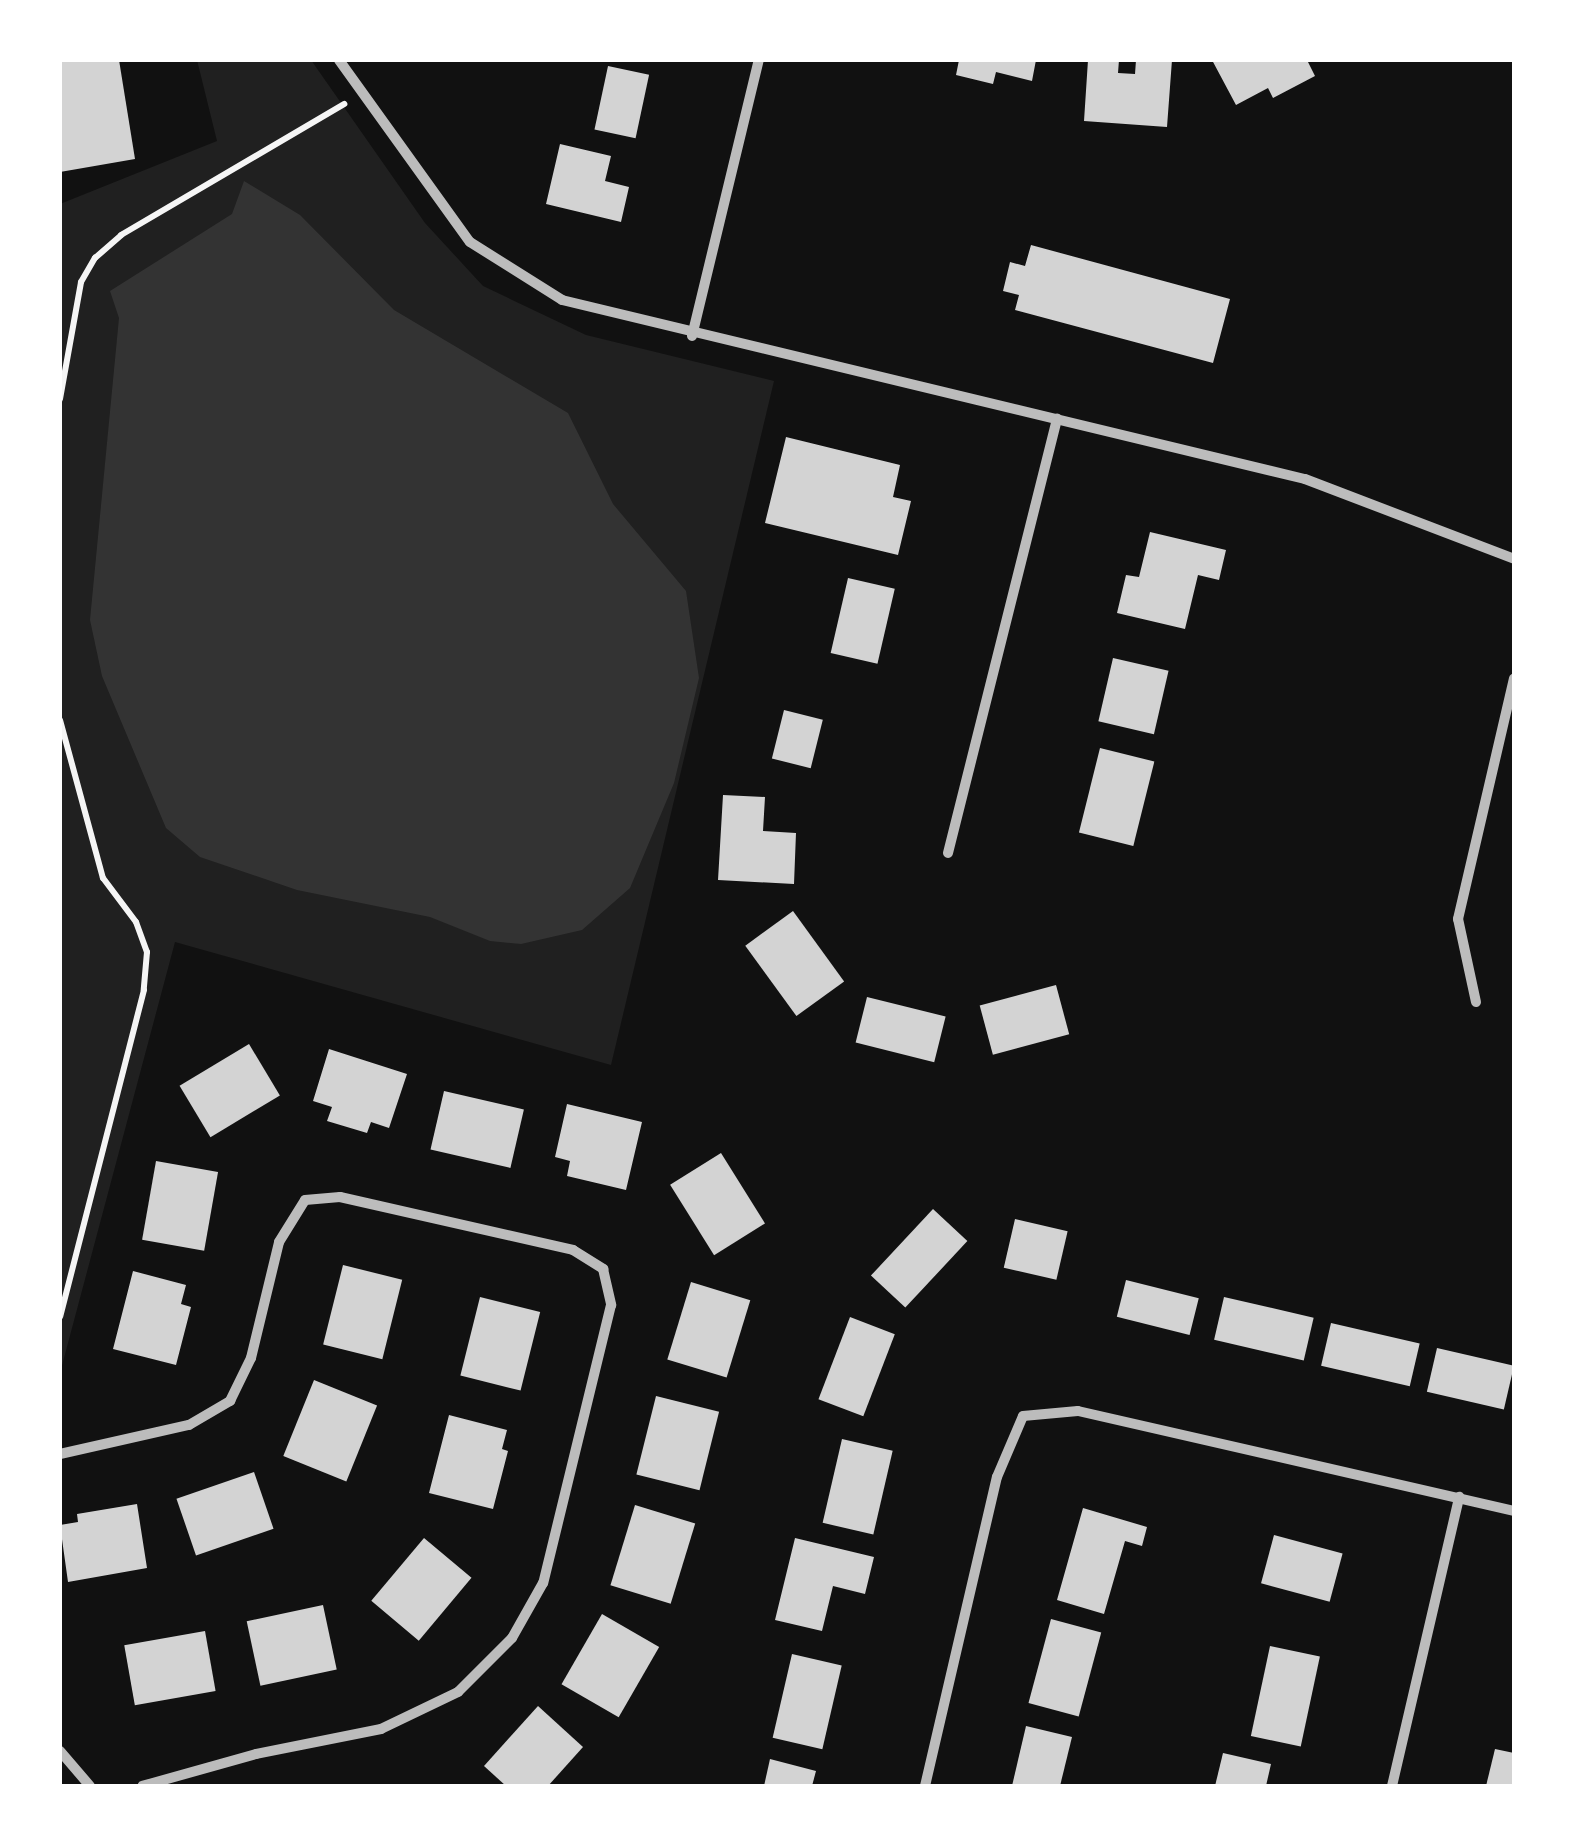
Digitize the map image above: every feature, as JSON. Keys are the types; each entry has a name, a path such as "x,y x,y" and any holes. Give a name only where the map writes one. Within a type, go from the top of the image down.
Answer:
{"street":[{"path":"339,60 470,242 562,300 692,336 1057,418 1305,480 1514,558"},
{"path":"692,336 759,60"},
{"path":"948,854 1057,418"},
{"path":"1476,1002 1458,918 1514,678"},
{"path":"60,1454 189,1425 230,1401 251,1358 279,1242 305,1200 340,1196 573,1250 603,1269 612,1305 544,1584 512,1638 458,1692 381,1729 256,1754 142,1786"},
{"path":"925,1786 997,1477 1023,1416 1078,1411 1514,1510"},
{"path":"1392,1786 1460,1498"},
{"path":"60,1751 90,1786"}],"path":[{"path":"60,399 80,282 95,258 120,235 363,93"},
{"path":"60,720 103,878 136,922 147,952 144,990 60,1316"}],"shaded area":[{"path":"197,60 311,60 425,223 483,286 586,335 774,381 611,1065 175,942 60,1373 60,204 217,141"},
{"path":"244,181 300,215 394,310 568,413 613,504 686,591 699,678 674,783 630,888 582,930 521,944 490,941 430,917 297,890 200,857 166,828 102,676 90,620 119,318 110,291 232,214"}],"building":[{"path":"60,60 119,60 135,159 60,172"},
{"path":"959,60 1036,60 1032,81 996,72 993,84 956,75"},
{"path":"1088,60 1119,60 1118,73 1135,74 1136,60 1172,60 1167,127 1084,121"},
{"path":"1212,60 1307,60 1315,76 1273,98 1268,88 1236,105"},
{"path":"608,66 649,75 636,138 594,130"},
{"path":"560,144 611,156 605,181 629,187 621,222 546,204"},
{"path":"1031,245 1230,299 1213,363 1015,310 1019,295 1003,291 1010,262 1025,266"},
{"path":"786,437 900,465 893,497 911,501 898,555 765,523"},
{"path":"1150,532 1226,550 1219,580 1198,575 1185,629 1117,613 1126,575 1139,577"},
{"path":"848,578 895,589 877,664 831,653"},
{"path":"1113,658 1169,671 1154,734 1098,721"},
{"path":"784,710 823,720 811,768 772,759"},
{"path":"1100,748 1154,762 1133,846 1079,832"},
{"path":"723,795 765,797 763,831 796,833 794,884 718,880"},
{"path":"793,911 844,981 796,1016 745,946"},
{"path":"1056,985 1069,1034 993,1055 980,1005"},
{"path":"867,997 946,1017 934,1062 856,1043"},
{"path":"249,1044 280,1095 210,1137 180,1086"},
{"path":"329,1049 407,1074 389,1128 371,1122 367,1133 327,1121 332,1107 313,1101"},
{"path":"444,1091 524,1109 510,1168 431,1149"},
{"path":"567,1104 642,1122 626,1190 567,1176 570,1161 555,1157"},
{"path":"721,1153 765,1223 714,1255 670,1185"},
{"path":"156,1161 218,1172 204,1251 142,1240"},
{"path":"933,1209 967,1241 905,1308 871,1276"},
{"path":"1015,1219 1068,1231 1056,1280 1004,1268"},
{"path":"343,1265 402,1280 382,1359 323,1345"},
{"path":"133,1271 186,1285 181,1304 191,1307 176,1365 113,1349"},
{"path":"1126,1280 1199,1298 1190,1335 1117,1317"},
{"path":"691,1282 750,1300 727,1378 667,1359"},
{"path":"480,1297 540,1312 521,1391 460,1376"},
{"path":"1224,1297 1314,1318 1304,1361 1214,1340"},
{"path":"850,1317 895,1334 863,1416 818,1399"},
{"path":"1331,1323 1420,1343 1410,1386 1321,1366"},
{"path":"1437,1348 1514,1366 1504,1410 1427,1392"},
{"path":"314,1380 377,1405 346,1482 283,1456"},
{"path":"656,1396 719,1412 699,1490 636,1475"},
{"path":"449,1415 507,1430 502,1449 508,1451 493,1509 429,1493"},
{"path":"842,1439 893,1451 873,1534 823,1523"},
{"path":"254,1472 274,1529 196,1555 176,1499"},
{"path":"137,1504 147,1568 68,1582 60,1525 78,1522 77,1514"},
{"path":"635,1505 695,1523 671,1604 610,1585"},
{"path":"1083,1508 1147,1527 1142,1546 1125,1541 1104,1614 1057,1600"},
{"path":"1274,1535 1343,1553 1330,1602 1261,1583"},
{"path":"424,1538 471,1578 419,1641 371,1601"},
{"path":"795,1538 874,1557 865,1594 833,1586 822,1631 775,1620"},
{"path":"323,1605 337,1670 260,1686 247,1621"},
{"path":"602,1614 659,1647 619,1717 562,1684"},
{"path":"1051,1619 1101,1632 1079,1716 1028,1703"},
{"path":"205,1631 216,1691 135,1705 124,1645"},
{"path":"1270,1646 1320,1657 1301,1747 1251,1736"},
{"path":"792,1654 842,1665 822,1749 773,1738"},
{"path":"538,1706 583,1747 548,1786 506,1786 484,1766"},
{"path":"1026,1726 1072,1737 1060,1786 1012,1786"},
{"path":"1495,1749 1514,1753 1514,1786 1486,1786"},
{"path":"1223,1753 1271,1764 1266,1786 1215,1786"},
{"path":"770,1759 816,1771 812,1786 764,1786"}]}
